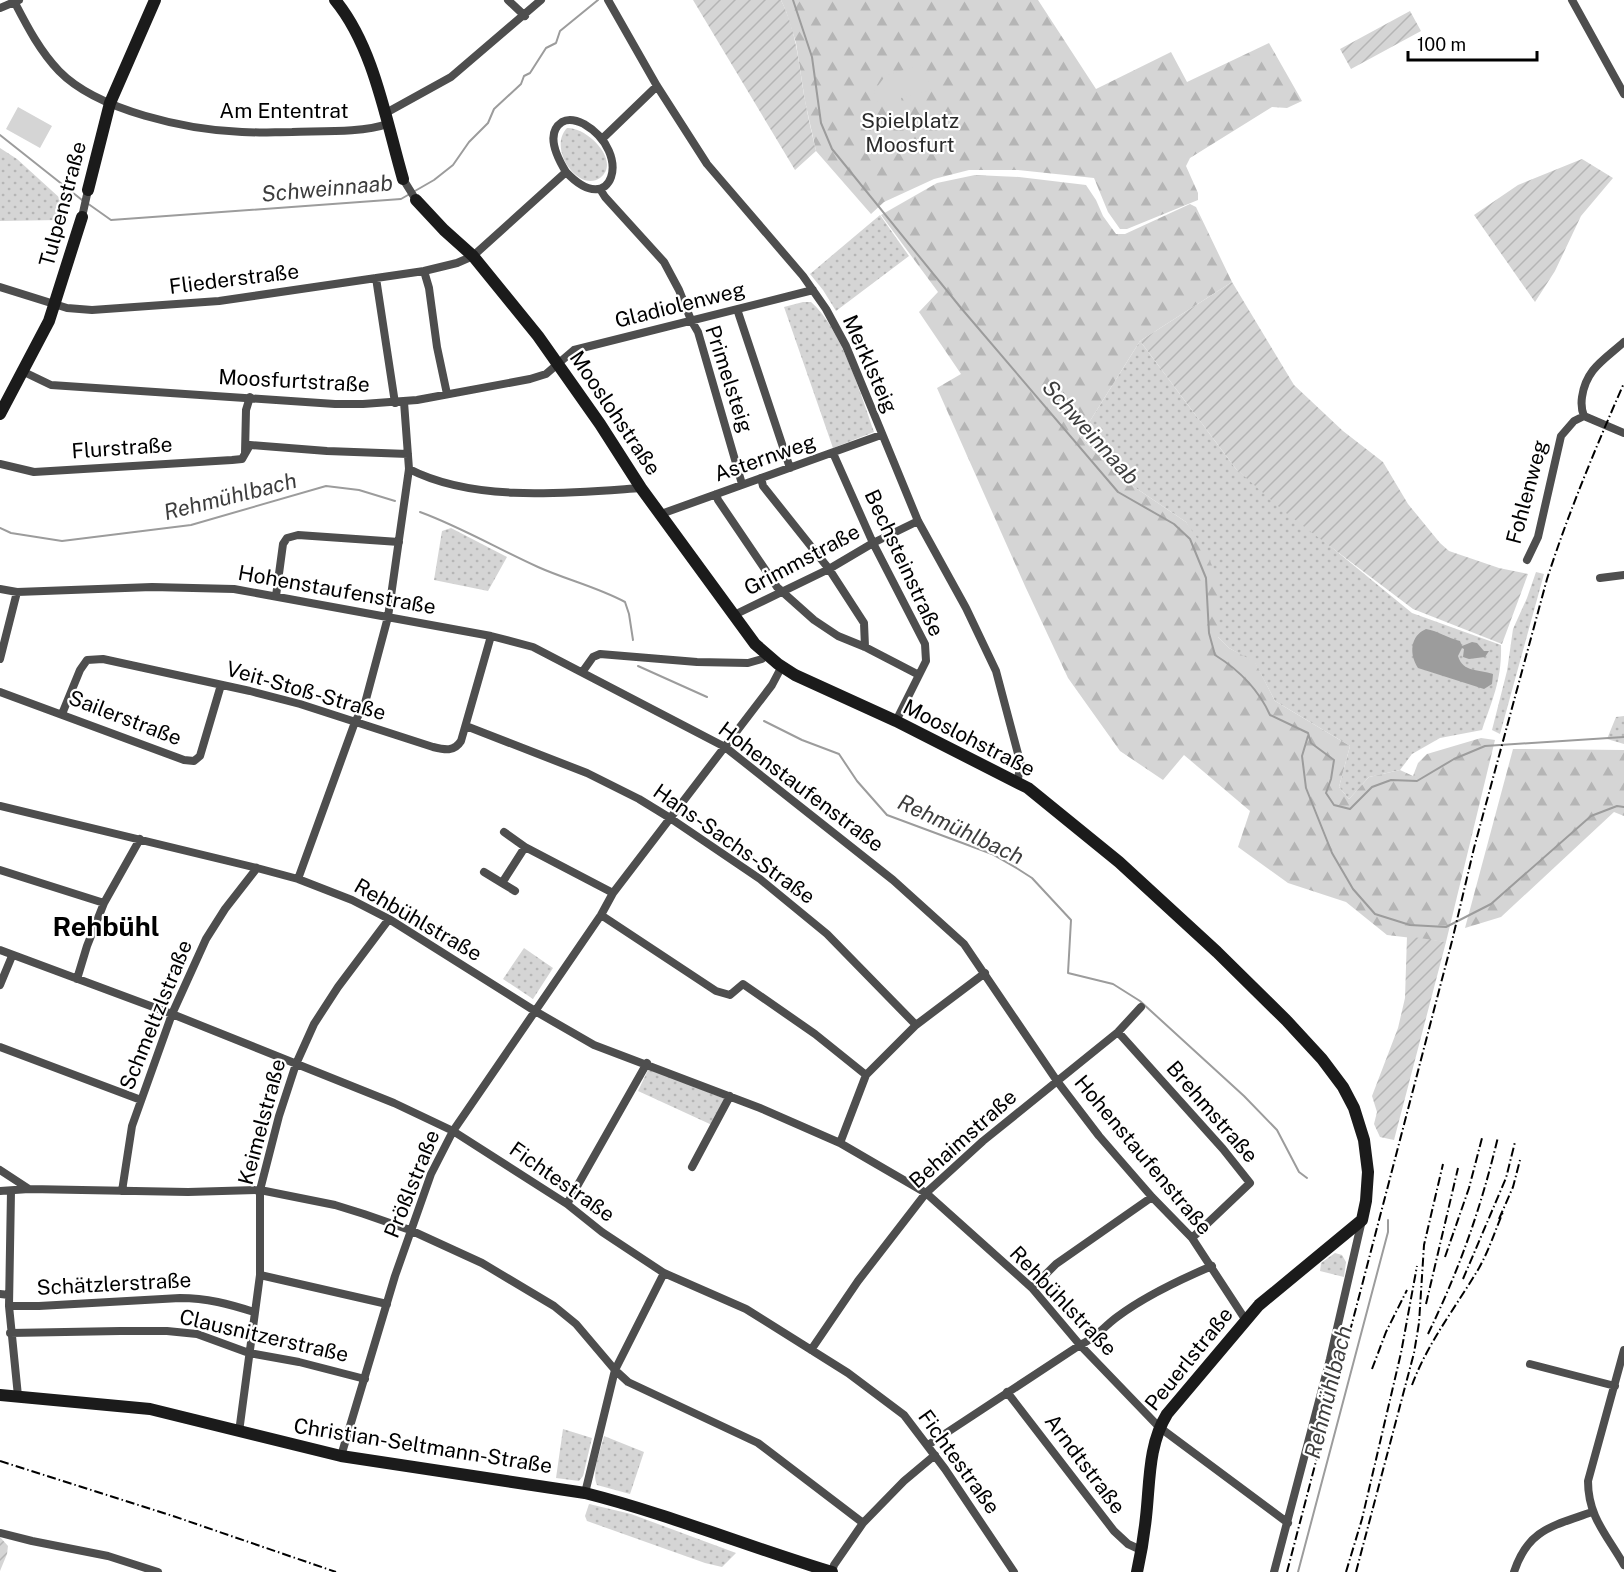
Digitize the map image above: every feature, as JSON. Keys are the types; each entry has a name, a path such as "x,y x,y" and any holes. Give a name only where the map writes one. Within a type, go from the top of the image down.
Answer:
{"street":[{"name":"Tulpenstraße","path":"0,414 24,372 56,305 82,217 111,103 154,0"},
{"name":"Mooslohstraße","path":"335,0 346,13 359,36 375,79 403,179 416,200 473,256 558,362 641,488 755,644 795,675 896,721 1028,788 1181,918 1260,993 1322,1059 1343,1087 1360,1126 1368,1172 1366,1201 1330,1359 1274,1572"},
{"path":"508,0 525,16"},
{"path":"386,119 451,77 541,0"},
{"name":"Merklsteig","path":"609,0 657,86 720,181 813,290 846,346 918,521 966,608 996,671 1021,765 1017,782"},
{"path":"1572,0 1624,94"},
{"name":"Am Ententrat","path":"17,2 38,46 61,73 80,88 111,103 170,122 242,132 351,129 386,119"},
{"path":"0,8 17,2"},
{"path":"602,139 657,86"},
{"path":"578,121 602,139 610,152 614,165 613,174 607,185 600,189 580,185 566,172 557,158 553,142 556,129 561,122 578,121"},
{"path":"473,256 566,172"},
{"name":"Primelsteig","path":"600,189 664,262 679,290 698,332 742,484"},
{"name":"Fliederstraße","path":"0,287 56,305 92,310 219,301 424,271 457,263 473,256"},
{"path":"424,271 447,394"},
{"path":"298,879 355,722 365,703 388,617 409,469 376,278"},
{"name":"Gladiolenweg","path":"558,362 574,350 813,290"},
{"path":"738,309 790,468"},
{"path":"1624,342 1589,373 1582,399 1584,416 1624,433"},
{"name":"Moosfurtstraße","path":"24,372 51,385 335,404 399,402 530,379 546,374 558,362"},
{"path":"245,454 246,410 250,397"},
{"name":"Fohlenweg","path":"1527,560 1538,537 1561,436 1574,421 1584,416"},
{"name":"Asternweg","path":"662,514 881,435"},
{"name":"Flurstraße","path":"0,464 34,472 232,460 242,459 250,444 327,451 408,454"},
{"name":"Bechsteinstraße","path":"833,453 873,543 925,644 926,661 896,721"},
{"path":"409,469 436,481 472,488 538,493 641,488"},
{"path":"761,478 763,486 829,569 864,623 865,647"},
{"path":"716,494 777,587 814,620 838,636 865,647 919,675"},
{"name":"Grimmstraße","path":"734,615 829,569 873,543 918,521"},
{"path":"276,596 283,544 287,538 298,535 399,542"},
{"path":"1600,578 1624,575"},
{"name":"Hohenstaufenstraße","path":"0,589 17,592 152,587 234,589 491,636 533,647 726,747 893,880 964,944 1057,1081 1099,1136 1152,1197 1192,1238 1245,1319"},
{"path":"0,659 17,592"},
{"name":"Veit-Stoß-Straße","path":"62,714 80,669 87,660 103,659 280,699 443,750 451,750 458,746 466,726 491,636"},
{"path":"583,671 593,657 600,654 697,662 748,663 762,660 767,654"},
{"name":"Prößlstraße","path":"341,1456 410,1230 431,1174 453,1131 601,915 613,893 772,686 782,666"},
{"name":"Sailerstraße","path":"0,692 184,760 194,761 200,756 221,685"},
{"name":"Hans-Sachs-Straße","path":"466,726 587,773 639,799 670,818 760,879 827,934 916,1025"},
{"name":"Rehbühlstraße","path":"0,806 257,868 298,879 352,900 389,920 594,1045 730,1096 840,1143 926,1193 1032,1288 1080,1345 1159,1427 1288,1523"},
{"path":"504,832 525,847 613,893"},
{"path":"77,979 104,903 140,839"},
{"path":"502,883 525,847"},
{"name":"Schmeltzlstraße","path":"122,1191 132,1126 172,1014 206,939 225,909 257,868"},
{"path":"0,870 104,903"},
{"path":"484,872 514,891"},
{"path":"601,915 716,991 730,995 743,984 814,1034 866,1076"},
{"name":"Keimelstraße","path":"239,1432 261,1275 260,1190 279,1116 296,1064 314,1024 338,987 389,920"},
{"name":"Fichtestraße","path":"0,950 172,1014 394,1103 453,1131 567,1204 603,1232 664,1273 746,1309 867,1386 904,1415 928,1445 1014,1572"},
{"path":"0,985 12,956"},
{"path":"840,1143 866,1076 916,1025 985,973"},
{"name":"Behaimstraße","path":"811,1350 858,1281 926,1193 983,1141 1118,1032 1141,1007"},
{"name":"Brehmstraße","path":"1118,1032 1250,1183 1192,1238"},
{"path":"0,1047 141,1100"},
{"path":"567,1204 647,1064"},
{"path":"692,1167 730,1096"},
{"path":"0,1170 29,1189"},
{"path":"0,1191 29,1189 260,1190 334,1205 410,1230 482,1263 554,1306 576,1324 628,1382 758,1443 863,1523"},
{"path":"10,1191 5,1295 9,1306 18,1396"},
{"path":"1032,1288 1056,1264 1152,1197"},
{"name":"Peuerlstraße","path":"1137,1572 1153,1448 1159,1427 1245,1319 1362,1220"},
{"path":"928,1445 1080,1345 1093,1339 1116,1318 1141,1302 1212,1266"},
{"path":"585,1493 615,1370 664,1273"},
{"path":"261,1275 387,1304"},
{"name":"Schätzlerstraße","path":"9,1306 203,1298 254,1312"},
{"name":"Clausnitzerstraße","path":"10,1333 167,1331 197,1334 249,1353 299,1362 365,1379"},
{"path":"1623,1562 1592,1512 1588,1498 1588,1481 1624,1350"},
{"path":"1530,1364 1615,1386"},
{"name":"Arndtstraße","path":"1007,1392 1114,1531 1128,1544 1141,1550"},
{"name":"Christian-Seltmann-Straße","path":"0,1395 150,1409 341,1456 585,1493 624,1503 832,1572"},
{"path":"832,1572 834,1565 863,1523 904,1481 935,1455"},
{"path":"1514,1572 1527,1543 1549,1527 1592,1512"},
{"path":"0,1533 108,1556 158,1572"}],"green space":[{"path":"693,0 781,0 794,37 816,151 795,170"},
{"name":"Spielplatz Moosfurt","path":"781,0 1038,0 1096,89 1171,52 1187,82 1269,43 1302,101 1287,108 1272,107 1190,158 1186,166 1198,193 1198,200 1127,229 1120,229 1108,212 1094,178 1018,170 969,170 934,179 884,202 871,214 816,151 796,43"},
{"path":"1410,11 1421,31 1351,69 1340,49"},
{"path":"923,65 931,90 901,98 904,112 890,116 886,103 878,104 874,91 886,75"},
{"path":"18,107 52,126 40,148 6,129"},
{"path":"567,128 584,133 599,146 607,163 606,171 600,178 592,181 583,179 568,167 561,147 562,137"},
{"path":"0,148 17,159 62,200 59,220 0,221"},
{"path":"1582,159 1613,178 1581,216 1555,271 1535,302 1474,215 1518,185"},
{"path":"975,175 1019,177 1086,185 1116,234 1125,234 1190,204 1196,207 1232,282 1140,341 1080,437 1121,478 1186,522 1205,550 1219,581 1218,637 1229,648 1255,662 1275,701 1350,746 1339,787 1349,799 1369,777 1400,770 1413,776 1418,763 1427,754 1481,738 1495,740 1446,942 1387,935 1346,902 1288,883 1238,847 1250,811 1184,755 1163,780 1120,751 1068,678 937,388 961,374 919,312 938,292 881,215 937,183"},
{"path":"880,215 909,256 836,311 810,274"},
{"path":"1232,282 1294,385 1343,431 1383,462 1408,504 1440,543 1449,551 1499,568 1528,574 1502,644 1413,609 1286,513 1236,469 1140,341"},
{"path":"811,302 832,328 849,363 874,432 833,448 784,307"},
{"path":"1140,341 1236,469 1412,613 1501,645 1498,678 1482,730 1440,738 1412,754 1400,770 1369,777 1349,799 1339,787 1350,746 1275,701 1255,663 1229,648 1218,637 1218,581 1186,522 1121,478 1080,437"},
{"path":"451,528 507,557 488,591 434,580 442,531"},
{"path":"1536,572 1544,574 1500,734 1492,730 1507,671 1513,629"},
{"path":"1624,716 1624,744 1607,739 1616,717"},
{"path":"1513,749 1624,750 1624,816 1614,812 1501,917 1465,928"},
{"path":"1407,936 1446,942 1394,1140 1380,1137 1374,1124 1377,1112 1372,1096 1398,1028 1405,998"},
{"path":"524,948 553,968 533,999 503,979"},
{"path":"649,1068 725,1099 712,1125 638,1091"},
{"path":"1335,1253 1342,1255 1346,1262 1344,1277 1320,1271 1321,1263"},
{"path":"563,1429 592,1438 583,1476 579,1481 556,1478"},
{"path":"604,1436 644,1452 630,1494 597,1485 596,1467"},
{"path":"589,1504 631,1514 736,1553 722,1567 705,1563 587,1521 585,1516"},
{"path":"0,1537 8,1546 0,1571"}],"shaded area":[{"path":"1426,629 1460,641 1462,646 1472,642 1477,643 1484,651 1489,651 1485,657 1469,659 1463,657 1464,649 1462,648 1458,656 1468,668 1493,674 1492,684 1484,689 1418,668 1412,651 1414,641"}],"waterway":[{"name":"Schweinnaab","path":"87,203 111,220 401,199 434,180 453,165 469,142 488,123 494,109 521,84 524,76 530,73 546,48 556,43 560,31 598,0"},
{"name":"Schweinnaab","path":"793,0 812,57 821,123 832,149 961,308 1118,492 1174,524 1190,539 1206,578 1209,633 1215,655 1247,680 1260,696 1270,715 1308,733 1311,743 1334,760 1326,793 1334,805 1350,809 1372,787 1391,780 1417,781 1454,759 1485,746 1624,737"},
{"name":"Schweinnaab","path":"0,135 82,200"},
{"name":"Rehmühlbach","path":"0,528 11,533 62,541 191,525 326,486 359,490 395,501"},
{"name":"Rehmühlbach","path":"420,512 538,567 625,602 633,640"},
{"name":"Rehmühlbach","path":"638,666 707,697"},
{"name":"Rehmühlbach","path":"764,721 802,740 839,754 857,781 887,815 992,854 1032,878 1071,920 1068,973 1113,984 1140,1001 1244,1096 1277,1130 1299,1172 1307,1178"},
{"path":"1308,736 1302,756 1306,788 1332,853 1353,889 1375,914 1410,925 1446,927 1491,904 1591,816 1617,806 1624,807"},
{"name":"Rehmühlbach","path":"1298,1572 1388,1232 1388,1220"}],"railway":[{"path":"1287,1572 1452,941 1474,848 1547,579 1583,480 1624,383"},
{"path":"1428,1334 1469,1237 1498,1137"},
{"path":"1445,1257 1469,1188 1482,1138"},
{"path":"1463,1279 1506,1178 1515,1142"},
{"path":"1499,1219 1513,1187 1520,1160"},
{"path":"1356,1572 1414,1353 1419,1323 1424,1245 1443,1164"},
{"path":"1426,1304 1458,1168"},
{"path":"1412,1385 1434,1339 1483,1261 1503,1212"},
{"path":"1346,1572 1362,1519 1401,1353 1417,1266"},
{"path":"1372,1369 1386,1332 1407,1290"},
{"path":"0,1461 173,1516 336,1572"}],"district":[{"name":"Rehbühl","path":"106,927"}]}
